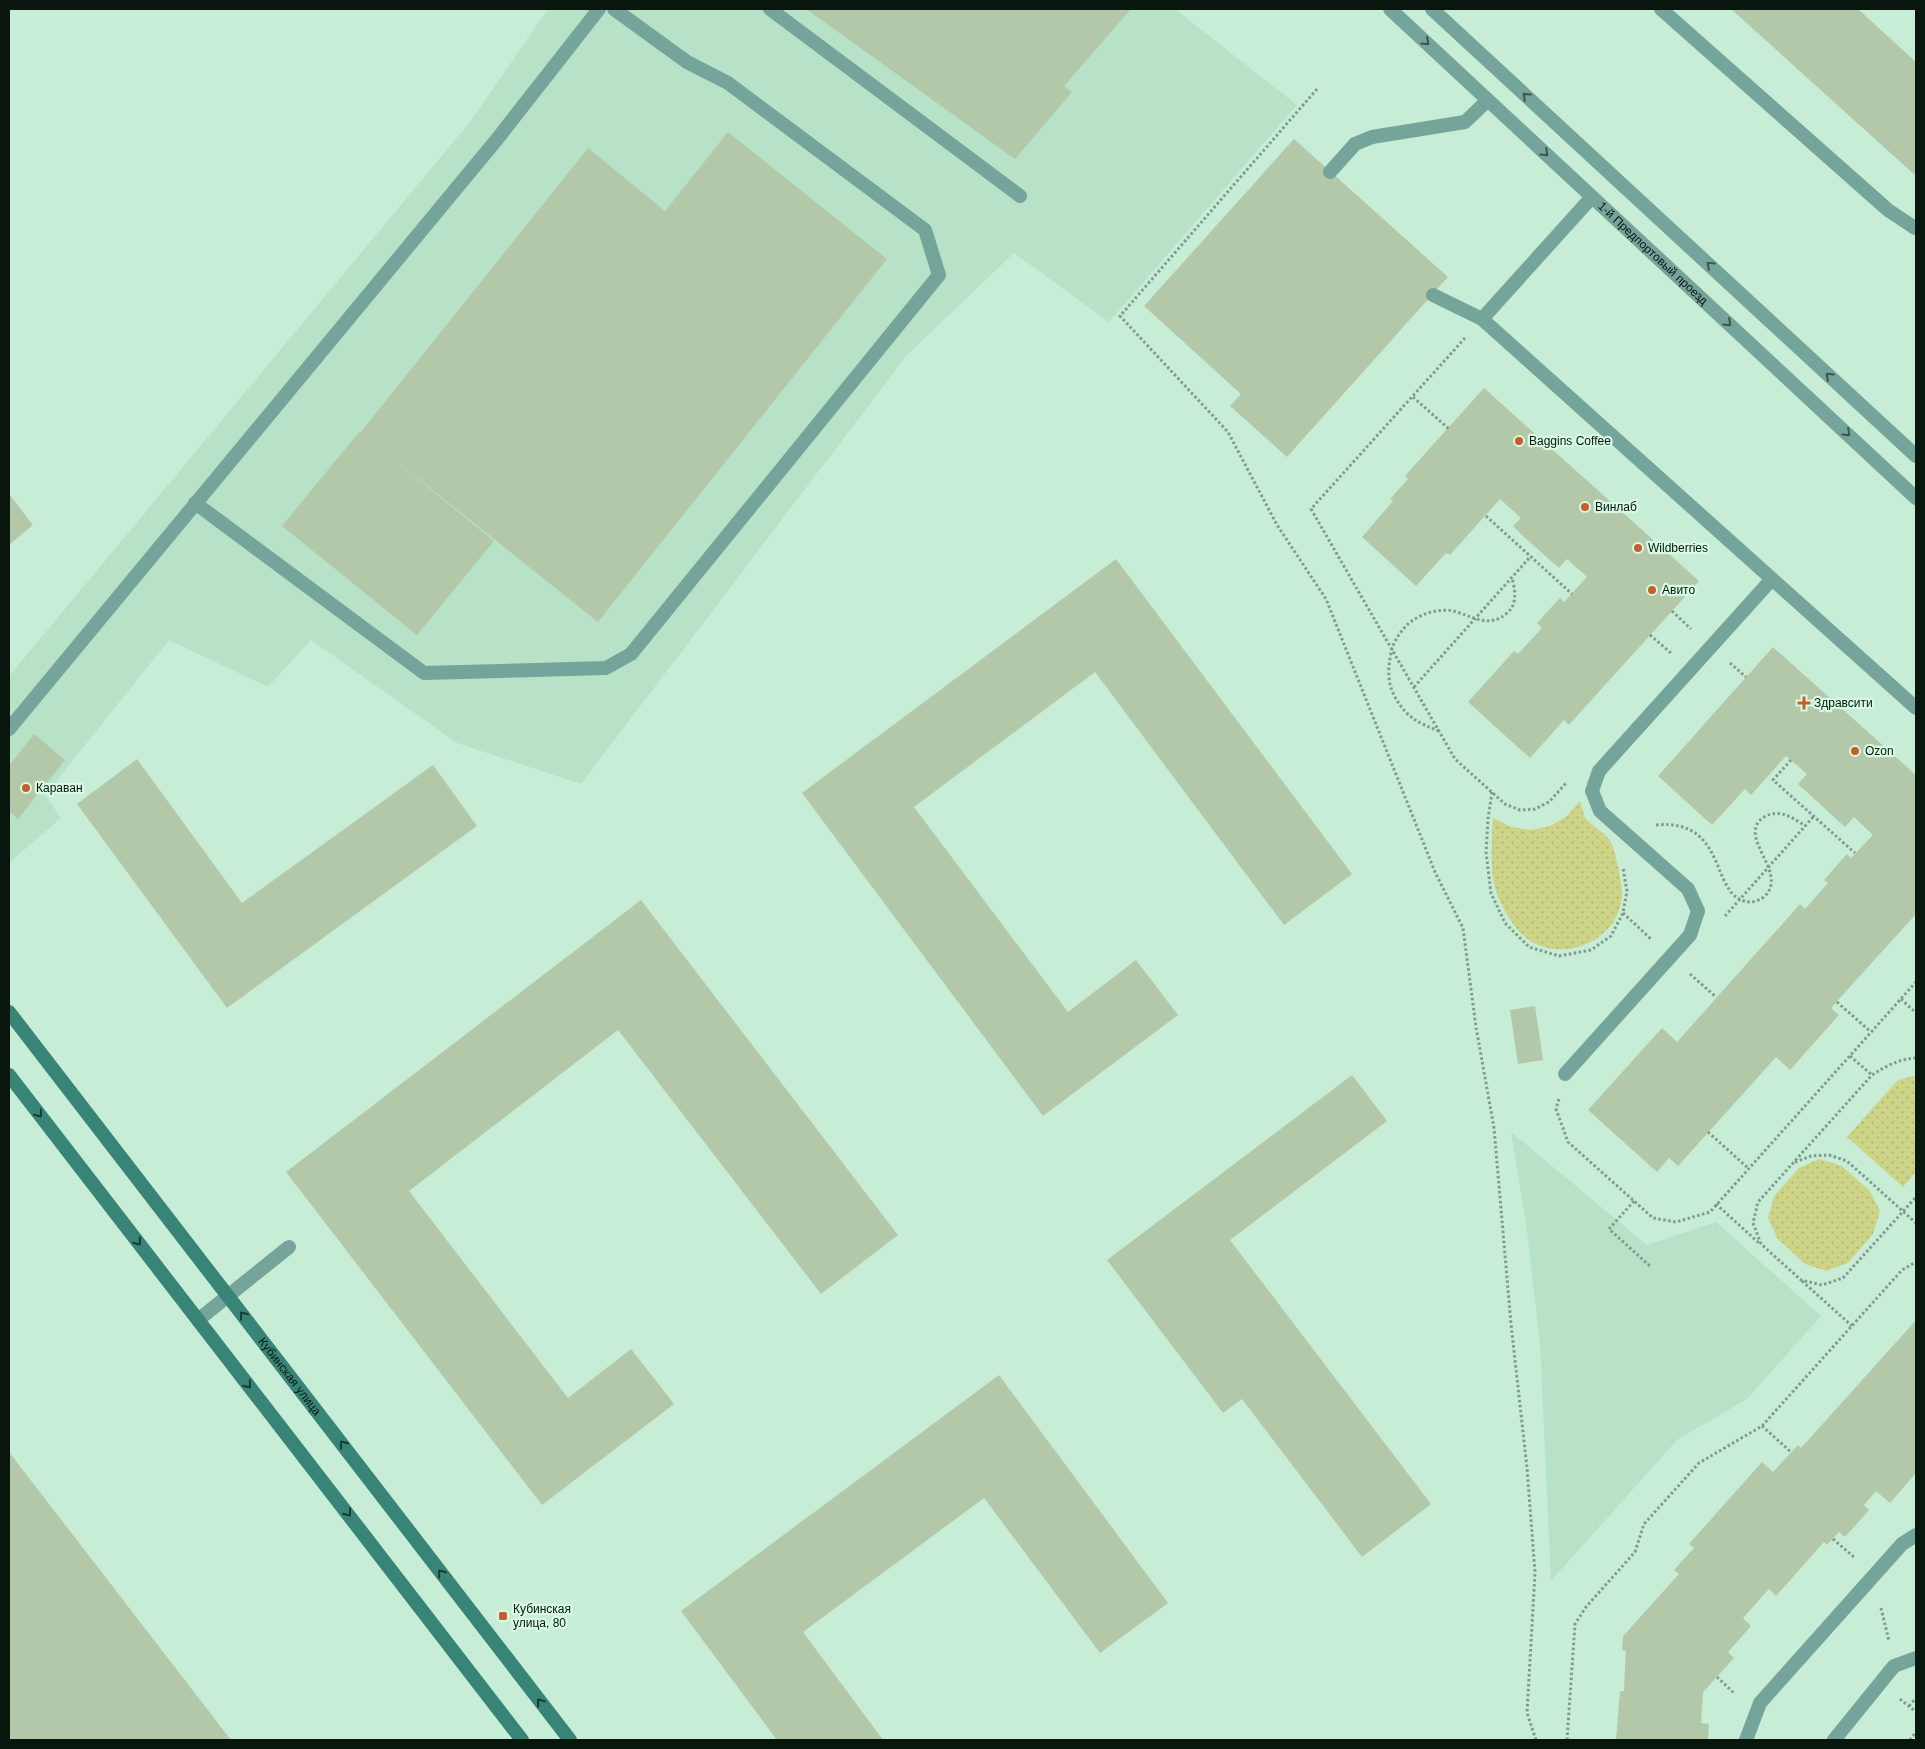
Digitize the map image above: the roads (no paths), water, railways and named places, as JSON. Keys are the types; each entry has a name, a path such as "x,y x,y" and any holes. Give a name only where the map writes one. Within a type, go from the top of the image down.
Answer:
{"main road":[{"name":"Кубинская улица","path":"9,1012 570,1740"},
{"path":"9,1075 522,1740"}],"street":[{"path":"9,729 492,145 599,9"},
{"path":"195,503 424,673 606,668 632,654 939,275 925,230 728,83 687,62 614,9"},
{"path":"770,9 1020,196"},
{"name":"1-й Предпортовый проезд","path":"1390,9 1916,498"},
{"path":"1432,9 1916,456"},
{"path":"1661,9 1888,210 1916,228"},
{"path":"1330,172 1355,144 1372,137 1465,122 1488,100"},
{"path":"1482,319 1592,196"},
{"path":"1433,295 1482,319 1916,708"},
{"path":"1565,1074 1690,935 1698,911 1688,889 1600,811 1592,791 1598,771 1772,579"},
{"path":"198,1320 289,1247"},
{"path":"1746,1740 1760,1703 1902,1544 1916,1535"},
{"path":"1834,1740 1894,1666 1916,1658"}],"place":[{"name":"Baggins Coffee","path":"1519,441"},
{"name":"Винлаб","path":"1585,507"},
{"name":"Wildberries","path":"1638,548"},
{"name":"Авито","path":"1652,590"},
{"name":"Здравсити","path":"1804,703"},
{"name":"Ozon","path":"1855,751"},
{"name":"Караван","path":"26,788"},
{"name":"Кубинская улица, 80","path":"503,1616"}]}
